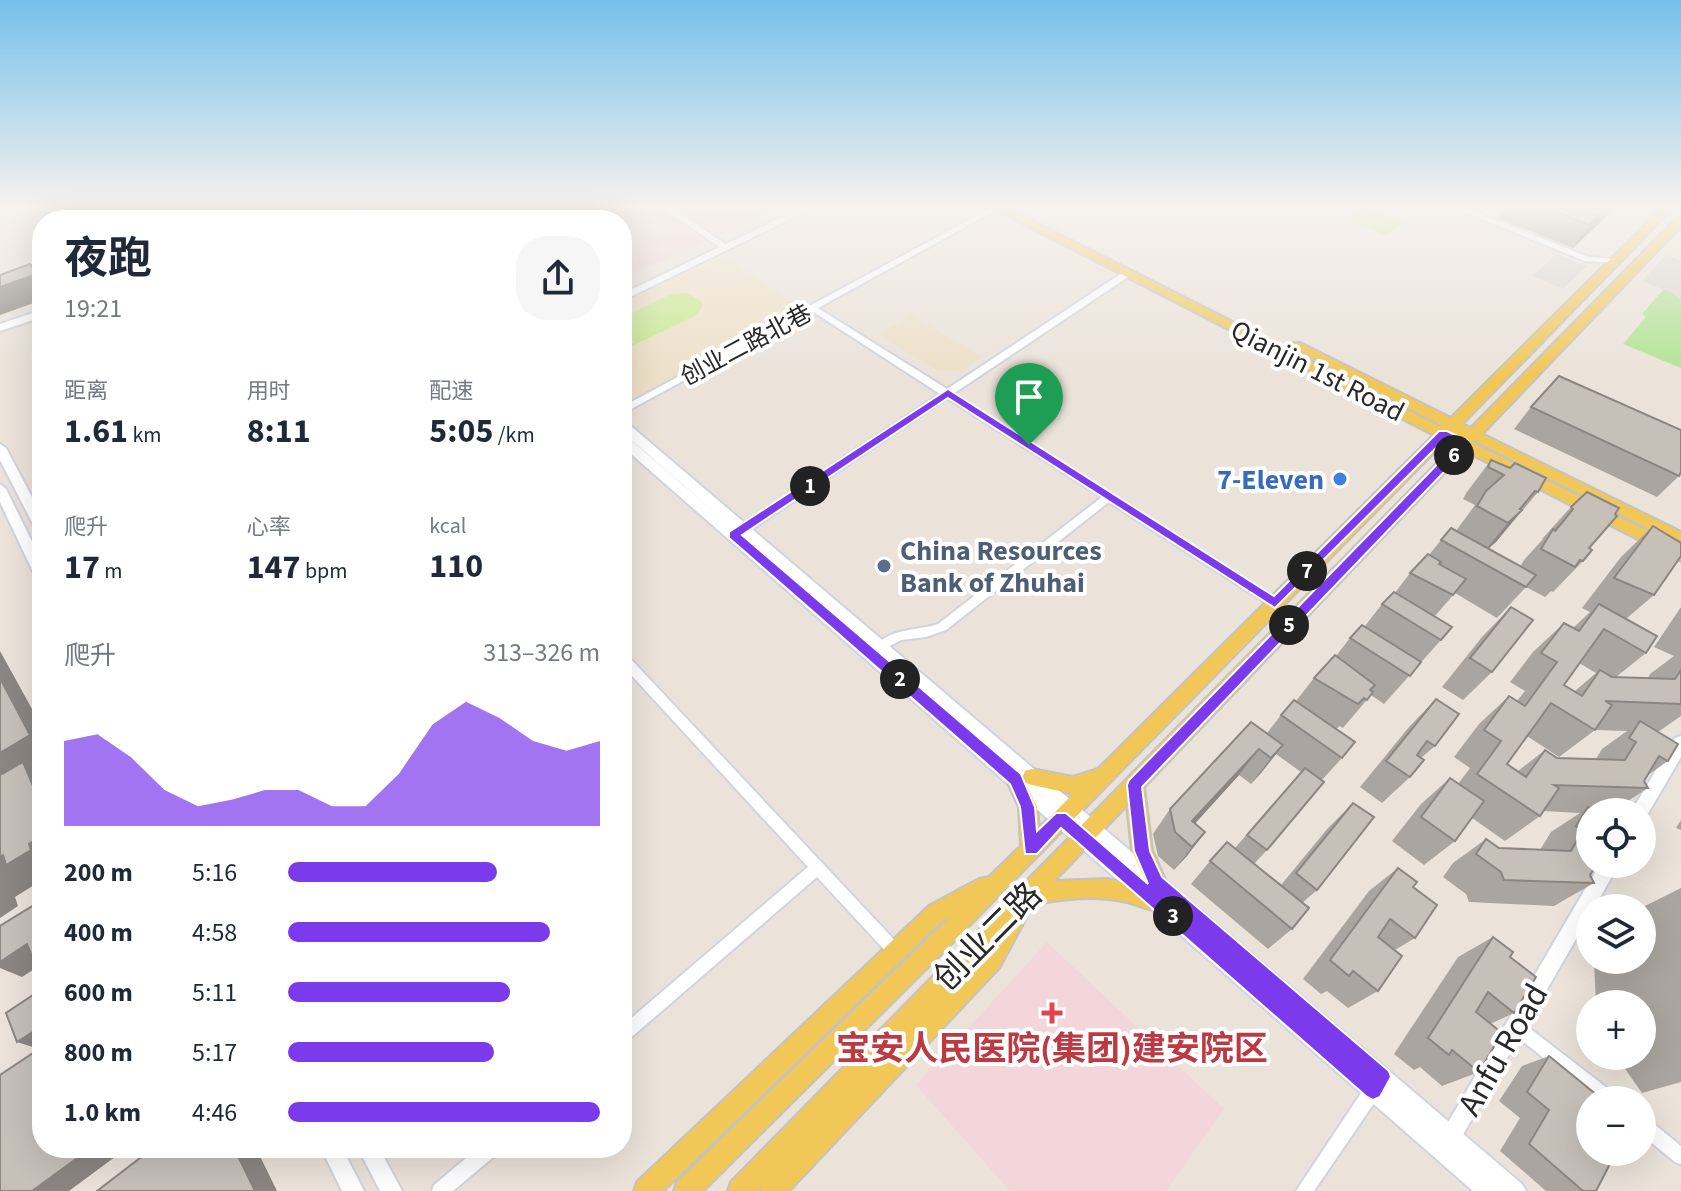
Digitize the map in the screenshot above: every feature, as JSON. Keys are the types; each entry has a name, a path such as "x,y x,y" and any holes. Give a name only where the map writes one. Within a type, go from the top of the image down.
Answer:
{"main road":[{"path":"632,287 685,264"},
{"path":"632,293 690,264"},
{"name":"Qianjin 1st Road","path":"1109,264 1448,429"},
{"name":"Qianjin 1st Road","path":"1128,264 1647,530 1681,555"},
{"path":"1602,274 1612,264"},
{"name":"创业二路","path":"740,1191 1639,264"},
{"name":"创业二路","path":"686,1191 945,936 1602,274"},
{"path":"0,328 32,317"},
{"path":"632,434 739,533 1446,1143 1515,1191"},
{"path":"632,447 881,646 1024,778 1073,786 1104,776"},
{"path":"0,448 32,510"},
{"path":"0,489 32,554"},
{"name":"Qianjin 1st Road","path":"1647,530 1681,539"},
{"path":"1648,798 1681,743"},
{"path":"1024,778 1031,848"},
{"path":"1134,785 1142,851 1156,892"},
{"path":"646,1191 936,913 1005,875"},
{"name":"Anfu Road","path":"1446,1143 1602,878"},
{"path":"772,1191 992,961 1027,896 1061,887 1104,888 1139,894 1156,892"},
{"path":"1446,1143 1489,1191"},
{"path":"336,1158 353,1191"},
{"path":"373,1158 391,1191"}],"street":[{"name":"创业二路北巷","path":"632,406 896,264"},
{"path":"1592,264 1602,274"},
{"path":"739,533 1128,273"},
{"path":"814,309 1275,603"},
{"path":"881,646 897,635 931,632 942,627 1109,497"},
{"path":"632,668 896,952"},
{"path":"632,1027 818,868"},
{"path":"1515,1026 1591,1086"},
{"path":"1304,1191 1378,1084"},
{"path":"1656,1136 1681,1156"},
{"path":"440,1191 479,1158"}],"shaded area":[{"path":"632,264 655,264 632,274"},
{"path":"708,264 735,264 803,310 632,401 632,299"},
{"path":"1546,264 1587,266 1563,289 1532,276"},
{"path":"1658,264 1681,264 1681,301 1672,293 1642,281"},
{"path":"911,315 982,357 961,371 938,371 878,334"},
{"name":"宝安人民医院(集团)建安院区","path":"1047,942 1224,1109 1166,1191 1010,1191 916,1085"}],"green space":[{"path":"1681,269 1681,368 1623,344 1646,317 1642,314"},
{"path":"687,293 702,302 702,307 696,315 632,346 632,313 671,294"}],"building":[{"path":"30,264 32,267 32,276 0,287 0,275"},
{"path":"1559,376 1681,430 1679,476 1531,407"},
{"path":"1491,460 1510,468 1515,463 1546,478 1538,492 1535,491 1508,523 1477,506 1486,491 1504,475 1488,467"},
{"path":"1587,492 1619,508 1615,514 1617,516 1589,548 1592,550 1575,567 1541,549 1553,529 1555,531 1573,509 1571,507"},
{"path":"1653,526 1681,543 1681,556 1654,595 1614,578"},
{"path":"1451,528 1536,575 1526,587 1441,540"},
{"path":"1428,554 1466,579 1453,595 1410,573"},
{"path":"1394,592 1452,627 1441,640 1382,604"},
{"path":"1599,604 1657,636 1646,653 1604,629 1564,685 1582,696 1600,670 1612,677 1675,679 1681,670 1681,704 1605,701 1612,705 1595,730 1551,703 1507,764 1526,777 1545,750 1557,758 1625,760 1636,742 1629,738 1640,721 1678,744 1668,761 1659,756 1644,781 1648,788 1554,785 1559,788 1540,816 1477,774 1501,741 1484,730 1509,696 1525,706 1557,662 1541,653 1564,623 1579,631"},
{"path":"1511,607 1533,620 1492,672 1470,658"},
{"path":"1362,625 1421,662 1410,676 1350,638"},
{"path":"1335,655 1375,685 1367,700 1364,698 1358,704 1314,678"},
{"path":"0,678 30,735 0,753"},
{"path":"1436,699 1459,714 1435,746 1427,741 1417,755 1424,760 1410,777 1386,761"},
{"path":"1294,700 1355,742 1342,758 1281,715"},
{"path":"1251,722 1283,745 1271,758 1259,749 1192,821 1205,832 1192,847 1175,832 1170,809"},
{"path":"23,762 32,783 31,850 6,865 3,855 0,857 0,770 2,774"},
{"path":"1305,768 1324,782 1267,850 1247,835"},
{"path":"1450,778 1484,801 1455,841 1421,817"},
{"path":"1353,803 1374,817 1317,890 1296,873"},
{"path":"1486,839 1499,848 1571,851 1576,842 1576,878 1592,878 1594,883 1504,880 1501,872 1476,854"},
{"path":"1227,842 1309,908 1292,929 1210,861"},
{"path":"1398,868 1417,882 1413,887 1437,905 1415,938 1390,919 1378,937 1402,956 1378,991 1353,971 1349,976 1330,960"},
{"path":"32,906 32,956 27,944 0,962 0,926"},
{"path":"1493,937 1513,952 1510,957 1536,977 1514,1013 1488,992 1476,1012 1502,1033 1479,1072 1452,1050 1449,1055 1428,1038"},
{"path":"32,996 32,1032 17,1042 6,1013"},
{"path":"32,1054 32,1158 77,1158 32,1191 0,1191 0,1075"},
{"path":"1549,1056 1586,1086 1576,1086 1576,1166 1609,1166 1596,1191 1583,1191 1529,1144 1549,1110 1527,1092"},
{"path":"140,1158 239,1158 255,1191 97,1191"}],"place":[{"name":"7-Eleven","path":"1340,479"},
{"name":"China Resources Bank of Zhuhai","path":"884,566"},
{"name":"宝安人民医院(集团)建安院区","path":"1052,1013"}],"route":[{"path":"948,393 1029,445 1275,603 1443,434 1464,444 1134,785 1139,838 1147,867 1156,882 1382,1077 1373,1090 1061,818 1031,848 1028,807 1015,779 734,535 948,393"}]}
